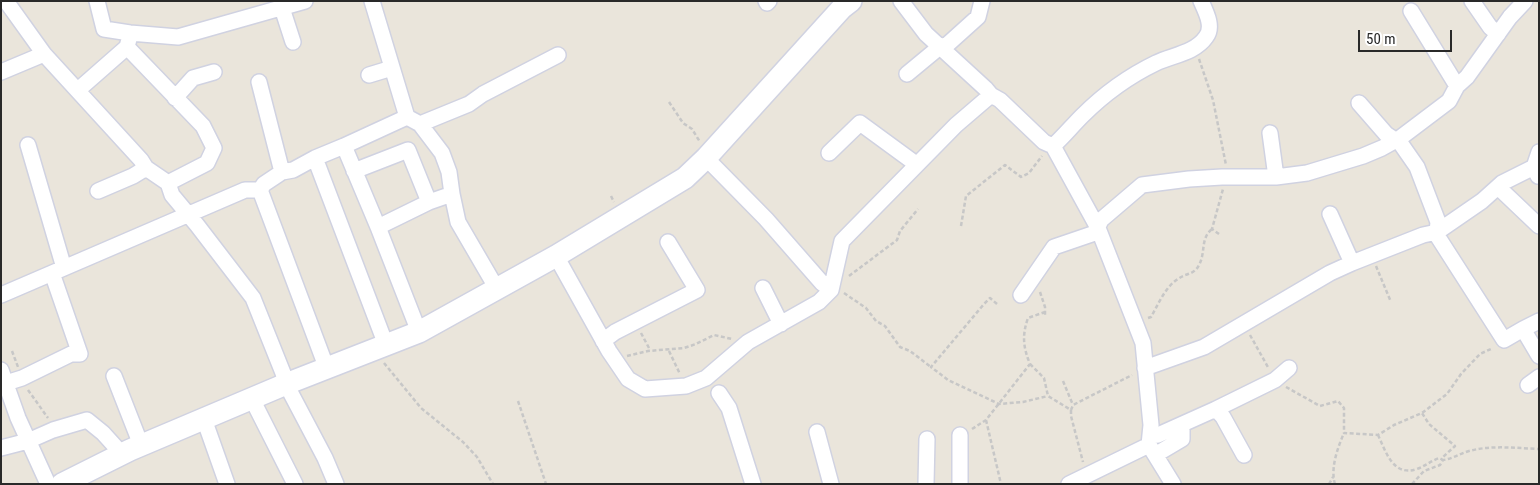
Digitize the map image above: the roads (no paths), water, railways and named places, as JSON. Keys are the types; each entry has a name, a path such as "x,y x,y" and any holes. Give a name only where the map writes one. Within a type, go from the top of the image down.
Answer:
{"street":[{"path":"6,1 44,54 141,160 146,168 168,183 172,196 253,298 286,384 326,458 336,484"},
{"path":"97,1 104,30 128,40 178,37 305,1"},
{"path":"372,1 392,68 414,121 442,153 449,172 458,222 497,288"},
{"path":"62,484 131,450 286,384 419,332 556,256 686,178 842,8 851,1"},
{"path":"901,1 926,34 991,95 1000,100 1044,142 1052,146 1098,228 1143,343 1151,425 1151,445 1173,484"},
{"path":"907,74 941,47 948,44 978,18 982,1"},
{"path":"1052,146 1083,115 1112,90 1157,63 1194,49 1207,36 1209,28 1208,17 1201,1"},
{"path":"1472,1 1490,27 1498,34"},
{"path":"1020,295 1054,247 1095,233 1101,220 1142,185 1222,177 1276,177 1307,173 1363,156 1400,138 1449,101 1457,86 1468,77 1510,17 1525,1"},
{"path":"282,8 293,42"},
{"path":"1411,12 1457,86"},
{"path":"78,90 128,40"},
{"path":"128,40 175,98 203,126 214,148 208,163 168,183"},
{"path":"1,72 44,54"},
{"path":"260,190 264,184 282,172 293,170 344,146 468,104 483,94 558,55"},
{"path":"369,75 392,68"},
{"path":"175,98 193,78 214,72"},
{"path":"259,82 282,172"},
{"path":"556,256 603,341 628,379 645,389 686,386 706,378 748,342 819,302 831,290 842,241 916,164 956,125 991,95"},
{"path":"1359,103 1386,134 1401,144 1417,167 1438,222 1436,232 1442,245 1504,340 1539,321"},
{"path":"829,153 860,122 916,164"},
{"path":"1270,133 1276,177"},
{"path":"28,145 80,354 72,354 22,378 4,376 18,418 48,484"},
{"path":"344,146 419,332"},
{"path":"354,171 408,150 429,202"},
{"path":"1145,368 1204,347 1330,273 1423,235 1436,232 1482,201 1502,183 1537,170 1539,152"},
{"path":"709,155 822,283 831,290"},
{"path":"315,158 381,348"},
{"path":"98,191 133,176 146,168"},
{"path":"1498,187 1539,226"},
{"path":"1,295 245,190 260,190"},
{"path":"260,190 327,369"},
{"path":"378,227 429,202 452,194"},
{"path":"1330,214 1352,263"},
{"path":"603,341 615,332 697,290 668,242"},
{"path":"763,288 781,324"},
{"path":"1523,329 1539,356"},
{"path":"1069,484 1151,445 1158,435 1276,380 1290,368"},
{"path":"114,376 131,450"},
{"path":"718,393 728,408 753,484"},
{"path":"252,399 295,484"},
{"path":"1216,409 1224,416 1244,455"},
{"path":"204,419 227,484"},
{"path":"1,448 28,441 54,430 87,420 131,450"},
{"path":"817,432 831,484"},
{"path":"960,435 960,484"},
{"path":"926,484 927,439"}]}
